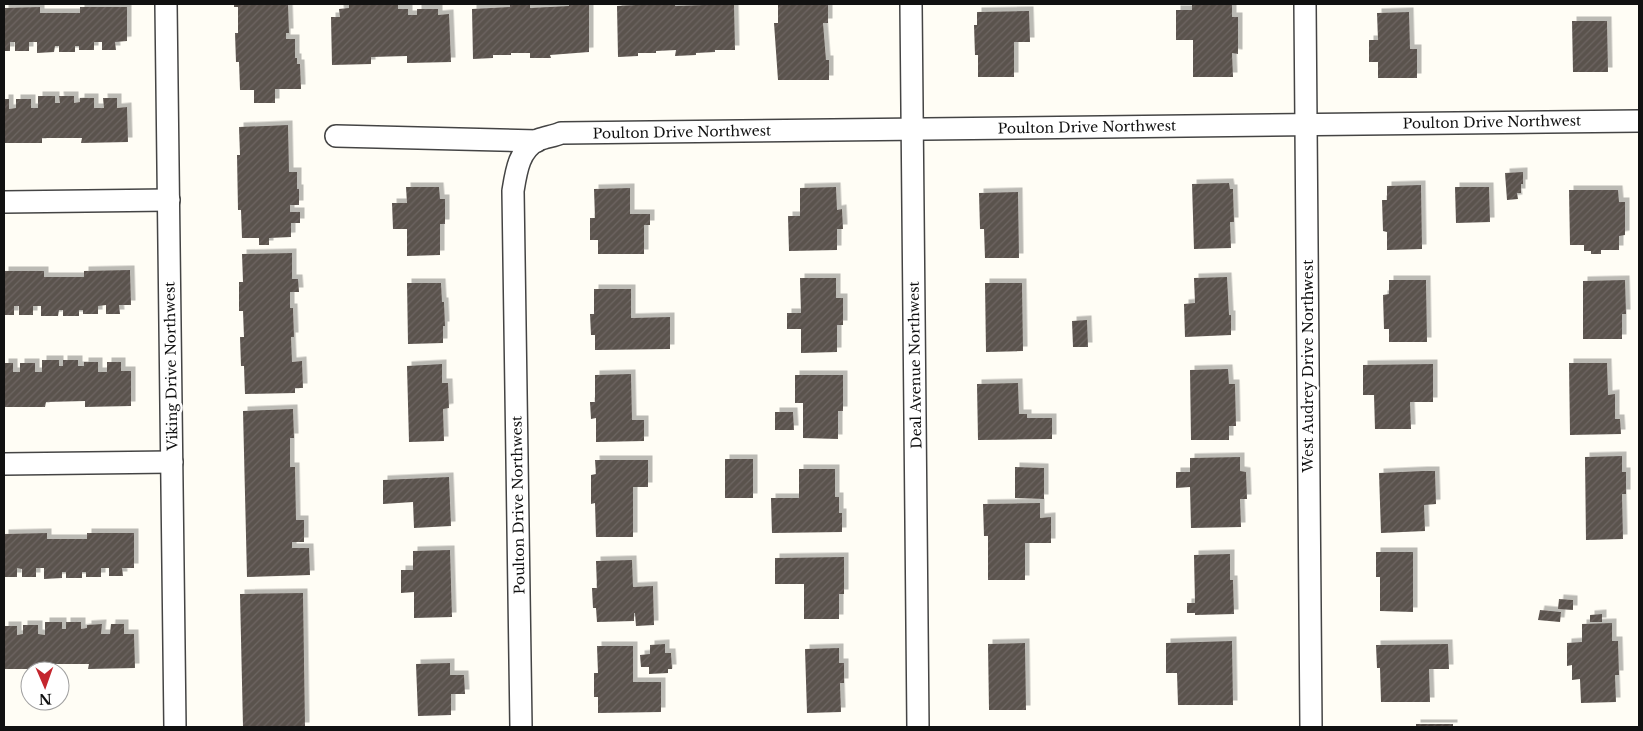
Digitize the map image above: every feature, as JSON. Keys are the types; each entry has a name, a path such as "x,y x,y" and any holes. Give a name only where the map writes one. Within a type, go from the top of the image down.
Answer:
{"street":[{"name":"Viking Drive Northwest","path":"166,4 175,727"},
{"name":"Deal Avenue Northwest","path":"911,4 918,727"},
{"name":"West Audrey Drive Northwest","path":"1305,4 1311,727"},
{"name":"Poulton Drive Northwest","path":"336,136 537,141 561,133 1639,121"},
{"name":"Poulton Drive Northwest","path":"521,727 514,191 517,166 525,152 537,141"},
{"path":"4,202 169,200"},
{"path":"4,464 172,462"}],"building":[{"path":"234,4 288,4 289,33 286,33 286,39 295,39 295,58 297,58 297,64 300,64 301,89 275,89 275,103 254,103 254,90 240,90 239,62 236,62 235,33 238,33 238,7 234,7"},
{"path":"349,4 398,4 398,9 408,9 408,15 417,15 417,9 438,9 438,15 449,14 451,62 407,63 407,56 371,57 371,64 332,65 331,17 340,17 339,9 349,8"},
{"path":"510,4 530,4 530,8 589,4 589,52 550,55 551,58 530,58 530,53 511,53 511,55 493,55 493,58 473,59 472,9 510,7"},
{"path":"675,4 675,6 734,4 735,50 715,50 715,52 696,53 696,55 675,56 676,50 656,51 656,53 638,53 638,56 618,57 617,6"},
{"path":"778,4 828,4 828,23 823,23 826,60 829,60 829,80 778,80 774,23 778,23"},
{"path":"1192,5 1232,5 1232,17 1238,17 1238,54 1232,53 1233,77 1193,77 1193,40 1176,40 1176,10 1192,10"},
{"path":"40,7 40,13 80,13 80,7 127,7 127,41 115,42 116,50 102,50 102,42 94,42 94,50 79,50 79,46 75,46 75,52 59,52 59,46 55,46 54,52 37,53 37,42 29,42 29,51 15,51 15,42 10,42 10,51 4,51 4,8"},
{"path":"1029,11 1030,42 1014,42 1014,77 978,77 978,55 975,55 974,25 977,25 977,12"},
{"path":"1409,12 1410,49 1417,49 1417,78 1378,78 1378,62 1369,62 1369,40 1378,40 1377,13"},
{"path":"1572,21 1607,21 1608,72 1573,72"},
{"path":"38,96 55,96 55,103 60,103 59,96 74,96 74,103 80,102 80,98 94,98 94,108 104,108 103,98 117,98 117,108 127,107 128,142 81,143 82,138 42,138 42,143 4,143 4,99 9,99 9,109 16,108 16,99 31,99 31,108 38,108"},
{"path":"288,125 289,172 297,172 297,189 299,189 299,205 290,205 290,212 300,212 300,223 291,223 291,237 269,238 269,245 259,245 259,238 242,238 241,210 238,210 237,155 240,155 239,127"},
{"path":"1523,172 1523,184 1521,184 1521,193 1517,193 1518,199 1507,200 1505,173"},
{"path":"1229,183 1230,189 1233,189 1234,222 1230,222 1231,248 1194,249 1192,184"},
{"path":"1421,185 1422,249 1387,250 1387,232 1383,231 1382,200 1387,200 1387,186"},
{"path":"406,187 439,187 440,199 445,199 445,224 440,224 440,255 407,256 407,229 393,229 392,203 407,203"},
{"path":"836,187 837,210 842,209 843,229 837,229 837,250 789,251 788,216 800,216 800,188"},
{"path":"1455,187 1489,187 1490,222 1456,223"},
{"path":"630,188 630,214 650,214 650,225 644,225 644,254 598,254 598,240 590,240 590,218 595,218 594,189"},
{"path":"1569,190 1618,190 1619,202 1625,202 1625,235 1619,236 1619,250 1601,250 1601,254 1591,254 1591,251 1584,251 1584,245 1570,245"},
{"path":"1018,192 1019,258 985,258 984,229 980,229 979,193"},
{"path":"292,253 292,279 298,279 299,292 290,292 290,308 293,308 294,337 291,337 292,362 302,361 303,388 295,388 295,393 245,394 244,366 241,366 240,337 244,337 243,311 239,311 239,282 243,282 242,254"},
{"path":"130,270 131,305 119,305 120,314 106,314 106,305 98,306 98,314 83,314 83,310 79,310 79,316 63,316 63,310 59,310 58,316 41,316 41,306 33,306 33,315 19,315 19,306 14,306 14,315 4,315 4,271 44,271 44,277 84,277 84,271"},
{"path":"1227,277 1231,335 1185,337 1184,304 1195,303 1194,278"},
{"path":"800,278 836,278 836,298 843,298 843,325 837,325 837,352 801,353 801,329 787,329 787,313 801,313"},
{"path":"1389,280 1426,280 1427,342 1389,342 1389,329 1384,329 1383,295 1389,294"},
{"path":"1625,280 1626,314 1622,314 1622,339 1583,339 1583,281"},
{"path":"407,283 441,283 445,326 443,326 443,343 408,344"},
{"path":"985,283 1022,283 1023,351 986,352"},
{"path":"594,289 631,289 631,318 670,317 670,349 595,350 595,335 591,335 590,314 594,314"},
{"path":"1087,320 1088,347 1073,347 1072,321"},
{"path":"42,360 59,360 59,366 63,366 63,360 78,360 78,366 84,366 84,362 98,362 98,372 107,372 107,362 121,362 121,371 131,371 131,406 85,407 85,401 46,402 45,407 4,407 4,363 13,363 13,372 20,372 20,363 35,363 35,372 42,372"},
{"path":"1569,363 1607,363 1608,395 1615,394 1615,419 1620,419 1621,434 1570,435"},
{"path":"442,364 442,383 448,383 449,408 443,409 444,441 409,442 407,366"},
{"path":"1433,364 1433,402 1410,402 1411,429 1375,429 1374,395 1363,395 1363,365"},
{"path":"1228,369 1229,384 1235,384 1236,426 1229,426 1229,440 1191,440 1190,370"},
{"path":"631,374 632,420 644,420 644,441 596,442 596,418 591,419 590,402 595,402 595,375"},
{"path":"795,375 843,375 843,411 838,411 838,439 803,438 803,403 795,403"},
{"path":"1018,383 1019,414 1027,414 1027,418 1052,418 1052,439 978,440 977,384"},
{"path":"293,409 294,438 290,438 290,467 295,467 296,520 304,520 304,542 292,542 292,548 309,548 310,575 247,577 243,411"},
{"path":"775,412 793,412 794,430 775,430"},
{"path":"1622,456 1622,472 1626,472 1626,494 1622,494 1623,539 1586,540 1585,457"},
{"path":"1240,457 1240,471 1246,472 1247,499 1240,499 1241,527 1191,528 1190,487 1176,488 1176,472 1190,472 1190,458"},
{"path":"725,459 753,459 753,498 725,498"},
{"path":"595,460 648,460 648,487 633,487 633,537 596,537 595,503 591,504 591,475 596,474"},
{"path":"1015,467 1044,468 1044,499 1015,498"},
{"path":"799,469 835,469 835,497 839,497 839,513 842,513 842,532 772,533 771,498 799,498"},
{"path":"1435,471 1436,504 1424,505 1425,531 1381,533 1379,473"},
{"path":"449,477 451,526 414,528 413,502 383,504 383,480"},
{"path":"1040,503 1040,518 1051,517 1051,543 1025,543 1025,580 988,580 988,536 984,536 983,504"},
{"path":"47,533 47,539 87,539 87,533 134,533 134,568 122,568 123,576 109,576 109,568 101,568 101,577 86,577 86,572 82,572 82,578 66,578 66,572 62,572 62,578 44,579 44,568 36,568 36,577 22,577 22,569 17,568 17,577 4,577 4,534"},
{"path":"450,550 452,617 414,618 414,592 401,593 401,570 413,570 413,551"},
{"path":"1376,552 1413,552 1413,612 1380,611 1380,577 1376,577"},
{"path":"1230,554 1230,580 1233,580 1234,614 1195,615 1195,613 1187,613 1187,603 1195,603 1194,555"},
{"path":"844,557 844,594 839,594 839,619 804,619 804,584 775,584 775,558"},
{"path":"632,560 633,587 653,586 654,625 636,626 635,613 634,621 597,622 596,608 593,608 592,588 597,588 596,561"},
{"path":"303,593 305,727 243,727 240,594"},
{"path":"1559,599 1573,600 1573,610 1558,609"},
{"path":"1540,610 1561,612 1560,622 1538,620"},
{"path":"1602,614 1602,622 1590,622 1590,615"},
{"path":"45,622 62,622 62,629 66,629 66,622 81,622 81,629 87,628 87,625 102,624 101,634 110,634 111,624 124,624 124,634 134,634 135,668 88,669 89,664 70,664 70,661 20,661 20,669 4,669 4,626 17,626 17,635 23,634 23,625 38,625 38,634 45,635"},
{"path":"1612,623 1612,641 1618,641 1619,675 1615,675 1616,702 1581,703 1580,679 1572,680 1572,665 1567,666 1567,643 1582,642 1582,624"},
{"path":"1232,641 1233,705 1178,705 1177,673 1166,673 1166,643"},
{"path":"1025,643 1026,710 989,710 988,644"},
{"path":"665,644 665,653 671,653 672,669 668,669 668,673 649,674 649,667 641,667 640,655 650,654 650,645"},
{"path":"1448,644 1449,669 1429,669 1430,702 1381,702 1380,668 1377,668 1376,645"},
{"path":"597,646 633,646 633,682 661,682 661,712 598,713 598,697 594,697 594,673 598,673"},
{"path":"839,648 839,663 844,663 844,683 840,683 841,712 807,713 805,649"},
{"path":"450,663 450,675 464,675 465,694 451,694 451,715 418,716 416,664"},
{"path":"1416,724 1453,724 1453,727 1416,727"}]}
